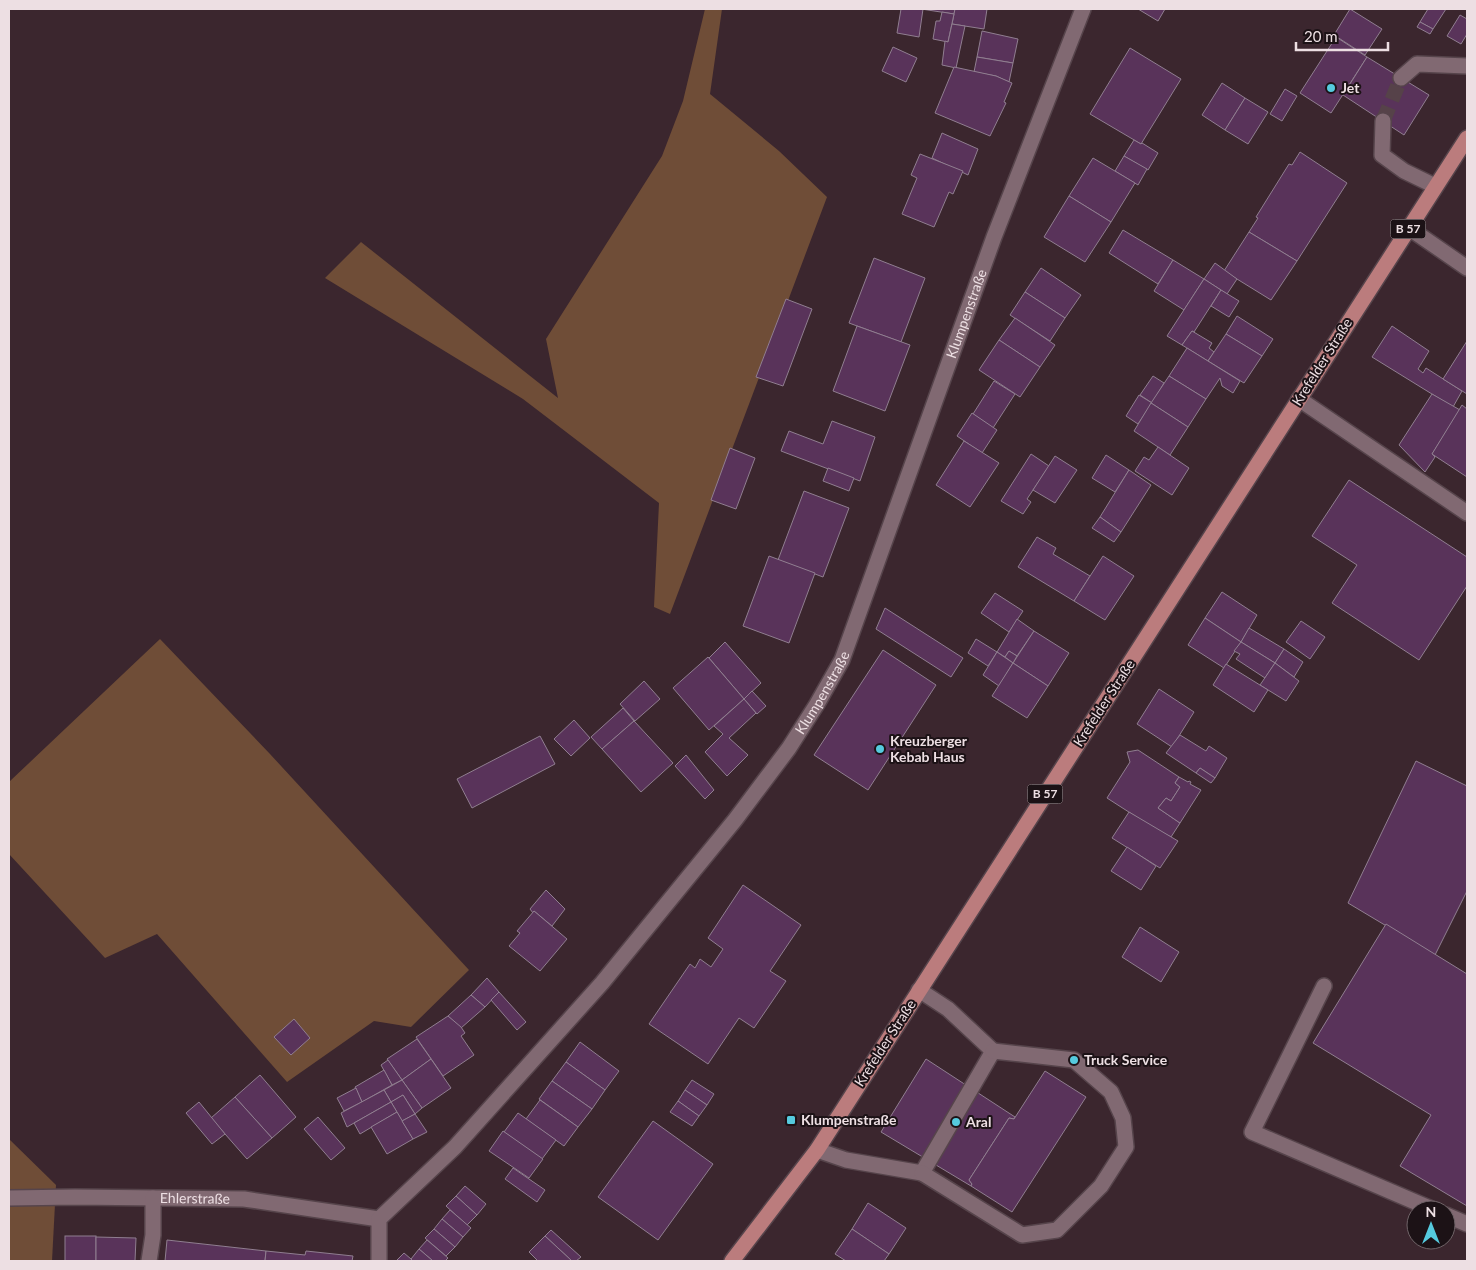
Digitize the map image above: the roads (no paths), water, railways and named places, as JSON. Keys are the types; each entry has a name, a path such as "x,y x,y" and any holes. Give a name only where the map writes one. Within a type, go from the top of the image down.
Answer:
{"main road":[{"name":"Krefelder Straße","path":"732,1261 817,1150 1467,138"}],"street":[{"name":"Klumpenstraße","path":"380,1219 455,1147 602,983 735,820 790,748 817,704 842,660 994,237 1082,9"},
{"path":"1402,78 1417,64 1467,66"},
{"path":"1383,121 1382,154 1404,171 1435,186"},
{"path":"1409,228 1467,268"},
{"path":"1299,399 1467,513"},
{"path":"1324,986 1252,1132 1411,1200"},
{"path":"817,1150 846,1160 922,1173 1022,1235 1057,1230 1102,1186 1126,1146 1123,1118 1110,1092 1074,1060 993,1051 948,1009 919,990"},
{"path":"922,1173 993,1051"},
{"name":"Ehlerstraße","path":"9,1198 244,1199 380,1219"},
{"path":"149,1261 153,1235 153,1198"},
{"path":"379,1261 380,1219"}],"tunnel":[{"path":"1383,121 1401,78"}],"place":[{"name":"Jet","path":"1331,88"},
{"name":"Kreuzberger Kebab Haus","path":"880,749"},
{"name":"Truck Service","path":"1074,1060"},
{"name":"Klumpenstraße","path":"791,1120"},
{"name":"Aral","path":"956,1122"}]}
